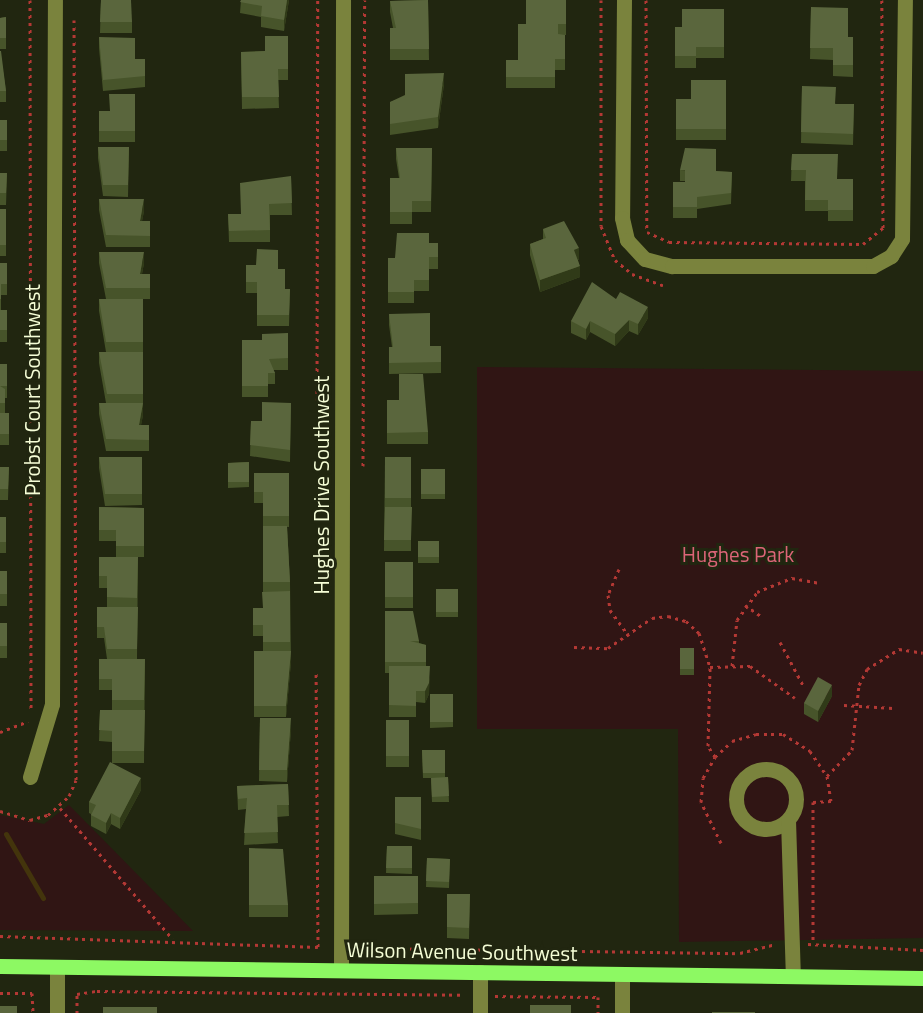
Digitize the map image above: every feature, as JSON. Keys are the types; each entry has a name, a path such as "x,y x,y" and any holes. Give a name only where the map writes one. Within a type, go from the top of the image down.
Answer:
{"main road":[{"name":"Wilson Avenue Southwest","path":"0,966 923,978"}],"street":[{"name":"Probst Court Southwest","path":"30,777 52,704 55,0"},
{"name":"Hughes Drive Southwest","path":"341,970 343,0"},
{"path":"624,0 622,218 627,240 645,259 672,266 873,266 891,256 902,239 905,0"},
{"path":"788,820 770,830 750,825 737,809 743,780 769,769 786,777 796,794 788,820 793,976"},
{"path":"57,967 57,1013"},
{"path":"480,972 480,1013"},
{"path":"622,974 622,1013"}],"path":[{"path":"0,732 25,724 31,717 30,0"},
{"path":"317,401 318,0"},
{"path":"363,466 365,0"},
{"path":"646,0 647,232 669,242 863,244 883,228 882,0"},
{"path":"619,569 610,583 609,603 629,636"},
{"path":"732,666 732,640 745,605 773,582 819,583"},
{"path":"745,605 762,617"},
{"path":"574,647 608,648 629,636 652,618 686,621 699,633 710,667 708,746 715,757"},
{"path":"780,642 803,685"},
{"path":"827,776 852,750 858,706 867,669 899,649 923,653"},
{"path":"710,667 732,666 767,673 795,698"},
{"path":"0,936 203,939 223,947 318,947 316,673"},
{"path":"844,705 893,708"},
{"path":"60,808 172,938"},
{"path":"365,948 740,953 759,944 792,944 923,950"},
{"path":"77,1013 77,994 97,992 598,997 598,1013"},
{"path":"0,993 32,993 33,1013"}],"green space":[{"name":"Hughes Park","path":"477,367 923,371 923,938 679,942 678,729 477,729"},
{"path":"69,805 193,931 0,930 0,815 44,824"}],"building":[{"path":"101,0 131,0 132,22 100,22"},
{"path":"241,0 287,0 284,20 261,16 262,6 240,2"},
{"path":"428,0 429,49 390,49 390,28 396,28 390,1"},
{"path":"526,0 566,0 566,24 558,24 558,34 565,35 565,59 555,59 555,77 506,77 506,60 518,60 518,24 526,24"},
{"path":"811,7 848,8 848,37 853,37 853,65 833,65 833,48 810,48"},
{"path":"682,9 724,9 724,47 696,47 696,56 675,56 675,27 682,27"},
{"path":"6,17 6,38 0,38 0,18"},
{"path":"265,36 288,36 288,69 278,69 279,97 242,97 241,52 265,51"},
{"path":"99,37 135,38 135,59 145,59 145,76 103,80"},
{"path":"1,51 6,91 0,91"},
{"path":"444,73 438,117 390,124 390,102 405,95 405,74"},
{"path":"691,80 726,80 726,129 676,129 676,99 691,99"},
{"path":"802,86 836,87 835,104 854,104 853,134 801,132"},
{"path":"109,94 135,94 135,131 99,131 99,111 110,111"},
{"path":"0,120 7,120 7,140 0,140"},
{"path":"98,147 129,147 128,185 103,185"},
{"path":"396,148 432,148 431,201 412,201 412,212 390,212 390,178 400,178"},
{"path":"685,148 716,149 716,171 732,172 731,193 697,197 697,207 673,207 673,182 685,182 685,170 680,170"},
{"path":"792,154 838,154 837,179 853,179 853,210 828,210 828,200 805,200 806,170 791,170"},
{"path":"0,173 7,173 6,193 0,193"},
{"path":"291,176 292,203 269,204 270,230 229,231 228,214 241,214 240,183"},
{"path":"99,199 144,199 140,221 150,221 150,236 106,235"},
{"path":"0,209 6,209 6,245 0,245"},
{"path":"564,221 579,248 574,250 580,266 540,280 530,244 546,238 543,229"},
{"path":"397,233 429,233 429,243 438,243 438,257 429,257 429,280 414,280 414,292 388,292 388,258 395,258"},
{"path":"257,249 278,250 278,269 285,269 285,289 290,289 289,315 257,315 257,282 246,282 246,265 256,265"},
{"path":"99,252 144,252 140,274 150,274 150,288 106,288"},
{"path":"0,263 7,263 7,284 1,284 1,299 0,299"},
{"path":"592,282 616,299 620,292 648,307 638,324 629,320 615,334 590,321 586,329 571,321"},
{"path":"99,299 143,299 143,342 106,342"},
{"path":"0,310 7,310 7,330 0,330"},
{"path":"430,313 430,346 441,346 441,362 389,363 389,347 393,347 389,314"},
{"path":"288,333 288,358 269,359 275,373 268,373 268,386 242,386 242,340 262,340 262,334"},
{"path":"99,352 143,352 143,394 107,394"},
{"path":"0,364 7,364 7,386 0,386"},
{"path":"399,374 423,374 428,432 387,433 387,400 399,400"},
{"path":"0,386 5,389 5,403 0,403"},
{"path":"262,402 291,403 290,450 250,445 251,421 262,421"},
{"path":"99,403 143,403 139,425 149,425 149,440 106,439"},
{"path":"0,413 9,413 9,434 0,434"},
{"path":"99,457 142,457 142,494 105,494"},
{"path":"385,457 411,457 411,498 385,498"},
{"path":"249,462 249,482 228,482 228,463"},
{"path":"0,467 9,467 8,489 0,489"},
{"path":"421,469 445,469 445,494 421,494"},
{"path":"254,473 289,473 289,516 263,516 263,492 254,492"},
{"path":"99,507 144,508 144,546 116,546 116,530 99,530"},
{"path":"385,507 412,507 411,540 384,540"},
{"path":"0,517 6,517 6,542 0,542"},
{"path":"263,526 287,526 290,582 263,582"},
{"path":"418,541 439,541 439,557 418,557"},
{"path":"99,557 138,557 137,598 107,597 107,576 99,576"},
{"path":"385,562 413,562 413,597 385,597"},
{"path":"0,571 7,571 7,594 0,594"},
{"path":"436,589 458,589 458,612 436,612"},
{"path":"290,591 290,642 263,642 263,625 253,625 253,608 263,608 262,592"},
{"path":"97,607 138,607 137,649 107,649 104,627 97,627"},
{"path":"385,611 413,611 419,641 410,641 426,645 426,662 385,662"},
{"path":"0,623 7,623 7,646 0,646"},
{"path":"680,648 694,648 694,669 680,669"},
{"path":"254,651 291,651 286,706 254,706"},
{"path":"99,659 145,659 144,700 112,700 112,679 99,679"},
{"path":"389,666 430,666 429,683 425,691 416,691 416,706 389,705"},
{"path":"818,677 832,685 818,711 804,703"},
{"path":"430,694 453,694 453,722 430,722"},
{"path":"100,710 145,710 144,751 112,751 112,731 99,730"},
{"path":"260,718 291,718 287,770 259,770"},
{"path":"386,720 409,720 409,756 386,756"},
{"path":"422,750 445,750 445,773 423,773"},
{"path":"110,762 141,778 120,818 111,813 106,823 91,815 96,805 89,802"},
{"path":"448,777 449,796 432,797 431,778"},
{"path":"288,784 289,805 277,805 278,832 244,833 247,798 238,799 237,786"},
{"path":"395,797 421,797 421,829 395,823"},
{"path":"387,846 412,846 412,868 386,868"},
{"path":"249,848 283,849 288,905 249,905"},
{"path":"427,858 450,859 449,882 426,881"},
{"path":"374,876 418,876 418,903 374,904"},
{"path":"447,894 470,894 469,928 447,927"},
{"path":"530,1005 571,1005 571,1013 530,1013"},
{"path":"0,1006 17,1006 17,1013 0,1013"},
{"path":"103,1007 157,1007 157,1013 103,1013"},
{"path":"755,1012 755,1013 712,1013"}],"waterway":[{"path":"6,834 43,898"}]}
